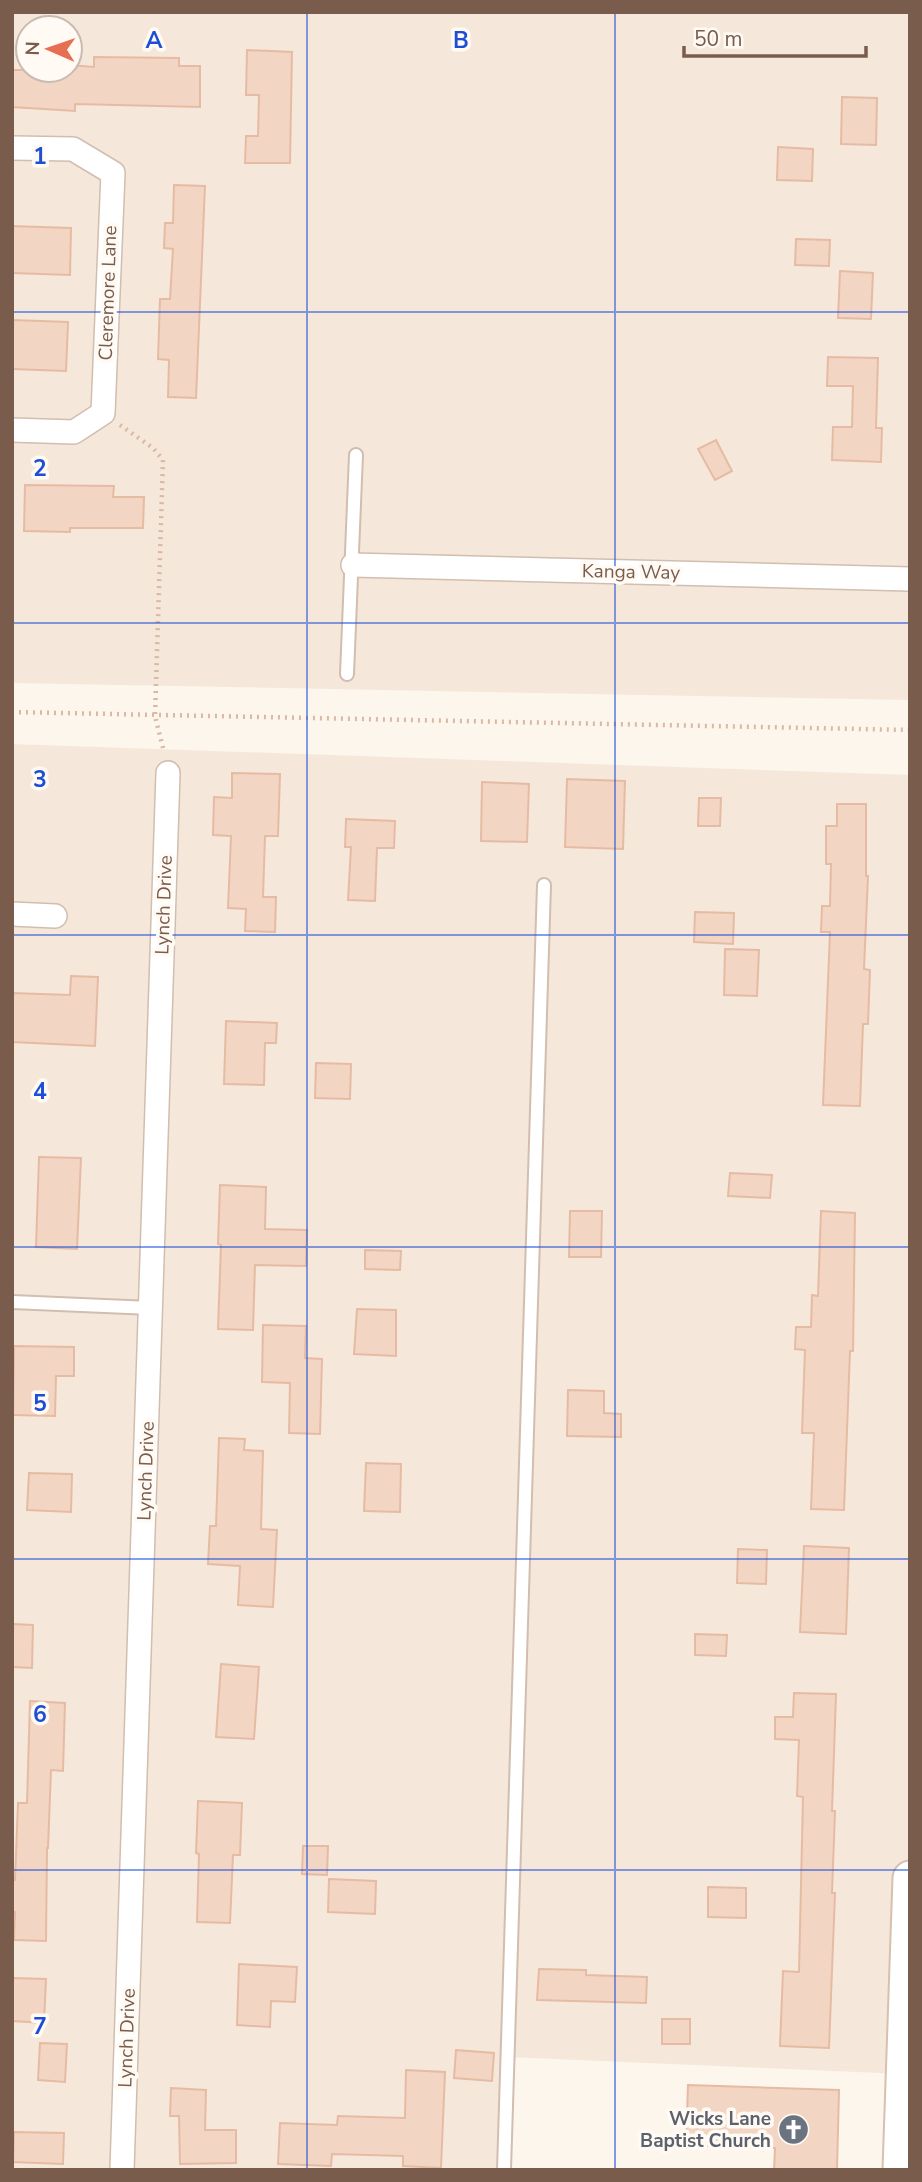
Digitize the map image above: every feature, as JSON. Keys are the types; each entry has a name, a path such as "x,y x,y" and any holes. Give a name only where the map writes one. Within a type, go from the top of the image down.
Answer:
{"street":[{"name":"Cleremore Lane","path":"12,148 73,149 113,173 103,413"},
{"path":"12,430 74,432 103,413"},
{"name":"Kanga Way","path":"353,565 910,579"},
{"name":"Lynch Drive","path":"122,2170 168,773"},
{"path":"12,914 55,916"},
{"path":"901,2170 910,1878"}],"lane":[{"path":"347,674 356,455"},
{"path":"504,2170 544,885"},
{"path":"12,1302 151,1308"}],"path":[{"path":"103,413 153,448 163,460 155,716 168,773"},
{"path":"12,712 910,730"}],"shaded area":[{"path":"12,12 910,12 910,700 12,683"},
{"path":"12,744 910,775 910,1935 903,2074 508,2057 504,2170 12,2170"}],"building":[{"path":"247,50 292,52 290,163 245,163 246,136 258,136 259,95 246,95"},
{"path":"94,57 179,58 179,66 200,66 200,107 75,104 75,111 12,107 12,70 14,84 84,84 84,66 94,67"},
{"path":"842,97 877,98 876,145 841,144"},
{"path":"778,147 813,149 812,181 777,180"},
{"path":"174,185 205,186 196,398 168,397 169,360 158,359 160,299 170,299 173,249 164,248 165,223 173,223"},
{"path":"12,226 71,228 70,275 12,273"},
{"path":"796,239 830,240 829,266 795,265"},
{"path":"840,271 873,273 871,319 838,318"},
{"path":"12,320 68,322 66,371 12,369"},
{"path":"828,357 878,358 876,428 882,428 881,462 832,460 833,427 852,427 853,386 827,386"},
{"path":"716,440 732,471 715,480 698,449"},
{"path":"25,485 114,486 113,497 144,497 143,528 70,528 70,532 24,531"},
{"path":"232,773 280,774 278,836 265,836 263,897 276,897 275,932 245,931 246,909 228,908 231,836 213,835 214,797 232,798"},
{"path":"567,779 625,781 623,849 565,847"},
{"path":"482,782 529,784 527,842 481,841"},
{"path":"699,798 721,798 720,826 698,826"},
{"path":"837,804 866,804 868,876 864,969 870,970 868,1024 863,1024 860,1106 823,1105 830,932 821,932 822,906 830,906 831,864 826,864 826,826 837,826"},
{"path":"346,819 395,821 394,848 377,848 375,901 348,900 351,847 345,847"},
{"path":"695,912 734,913 733,944 694,942"},
{"path":"725,949 759,950 757,996 724,995"},
{"path":"71,976 98,977 95,1046 12,1042 12,993 70,995"},
{"path":"226,1021 277,1023 276,1043 265,1043 264,1085 224,1084"},
{"path":"316,1063 351,1064 350,1099 315,1098"},
{"path":"39,1157 81,1158 77,1249 36,1247"},
{"path":"730,1173 772,1175 770,1198 728,1196"},
{"path":"220,1185 266,1187 265,1229 307,1230 306,1266 255,1265 253,1330 218,1329"},
{"path":"570,1211 602,1211 601,1257 569,1257"},
{"path":"821,1211 855,1213 853,1351 850,1351 844,1510 811,1509 814,1433 802,1433 805,1350 795,1349 796,1327 811,1327 812,1295 818,1296"},
{"path":"365,1250 401,1251 400,1270 365,1269"},
{"path":"357,1309 396,1310 396,1356 354,1354"},
{"path":"263,1325 306,1326 305,1358 322,1359 320,1434 289,1433 290,1383 262,1382"},
{"path":"14,1346 74,1347 74,1376 56,1376 55,1416 13,1415"},
{"path":"568,1390 604,1391 604,1413 621,1414 621,1437 567,1436"},
{"path":"219,1438 245,1439 244,1450 263,1451 261,1529 277,1530 273,1607 238,1605 240,1566 208,1564 210,1526 216,1526"},
{"path":"366,1463 401,1464 400,1512 364,1511"},
{"path":"29,1473 72,1474 71,1512 27,1510"},
{"path":"804,1546 849,1548 846,1634 800,1632"},
{"path":"738,1549 767,1550 766,1584 737,1583"},
{"path":"12,1624 33,1625 32,1668 12,1667"},
{"path":"695,1634 727,1635 726,1656 695,1655"},
{"path":"221,1664 259,1667 254,1739 216,1737"},
{"path":"794,1693 836,1694 832,1811 835,1811 832,1893 835,1893 829,2048 780,2046 783,1971 799,1972 803,1797 797,1796 799,1740 775,1739 775,1717 793,1717"},
{"path":"30,1701 65,1703 63,1771 51,1770 46,1941 14,1940 15,1912 12,1912 18,1803 27,1803"},
{"path":"198,1801 242,1803 240,1855 233,1855 230,1923 197,1922"},
{"path":"303,1846 328,1846 327,1875 302,1874"},
{"path":"329,1879 376,1881 375,1914 328,1912"},
{"path":"708,1887 746,1888 746,1918 708,1917"},
{"path":"239,1964 297,1967 295,2002 271,2001 270,2027 237,2025"},
{"path":"539,1969 586,1970 586,1975 647,1977 646,2003 537,2000"},
{"path":"12,1978 46,1979 44,2023 12,2021"},
{"path":"662,2019 690,2019 690,2044 662,2044"},
{"path":"40,2043 67,2044 65,2082 38,2080"},
{"path":"456,2050 494,2053 492,2081 454,2078"},
{"path":"406,2070 445,2072 441,2168 403,2166 403,2156 332,2154 331,2166 278,2164 280,2123 337,2125 338,2116 405,2118"},
{"path":"688,2085 839,2090 837,2170 774,2170 775,2148 686,2145"},
{"path":"171,2088 206,2090 205,2130 236,2130 236,2163 180,2164 179,2116 170,2116"},
{"path":"14,2132 64,2133 63,2164 13,2162"}],"place":[{"name":"Wicks Lane Baptist Church","path":"794,2130"}]}
